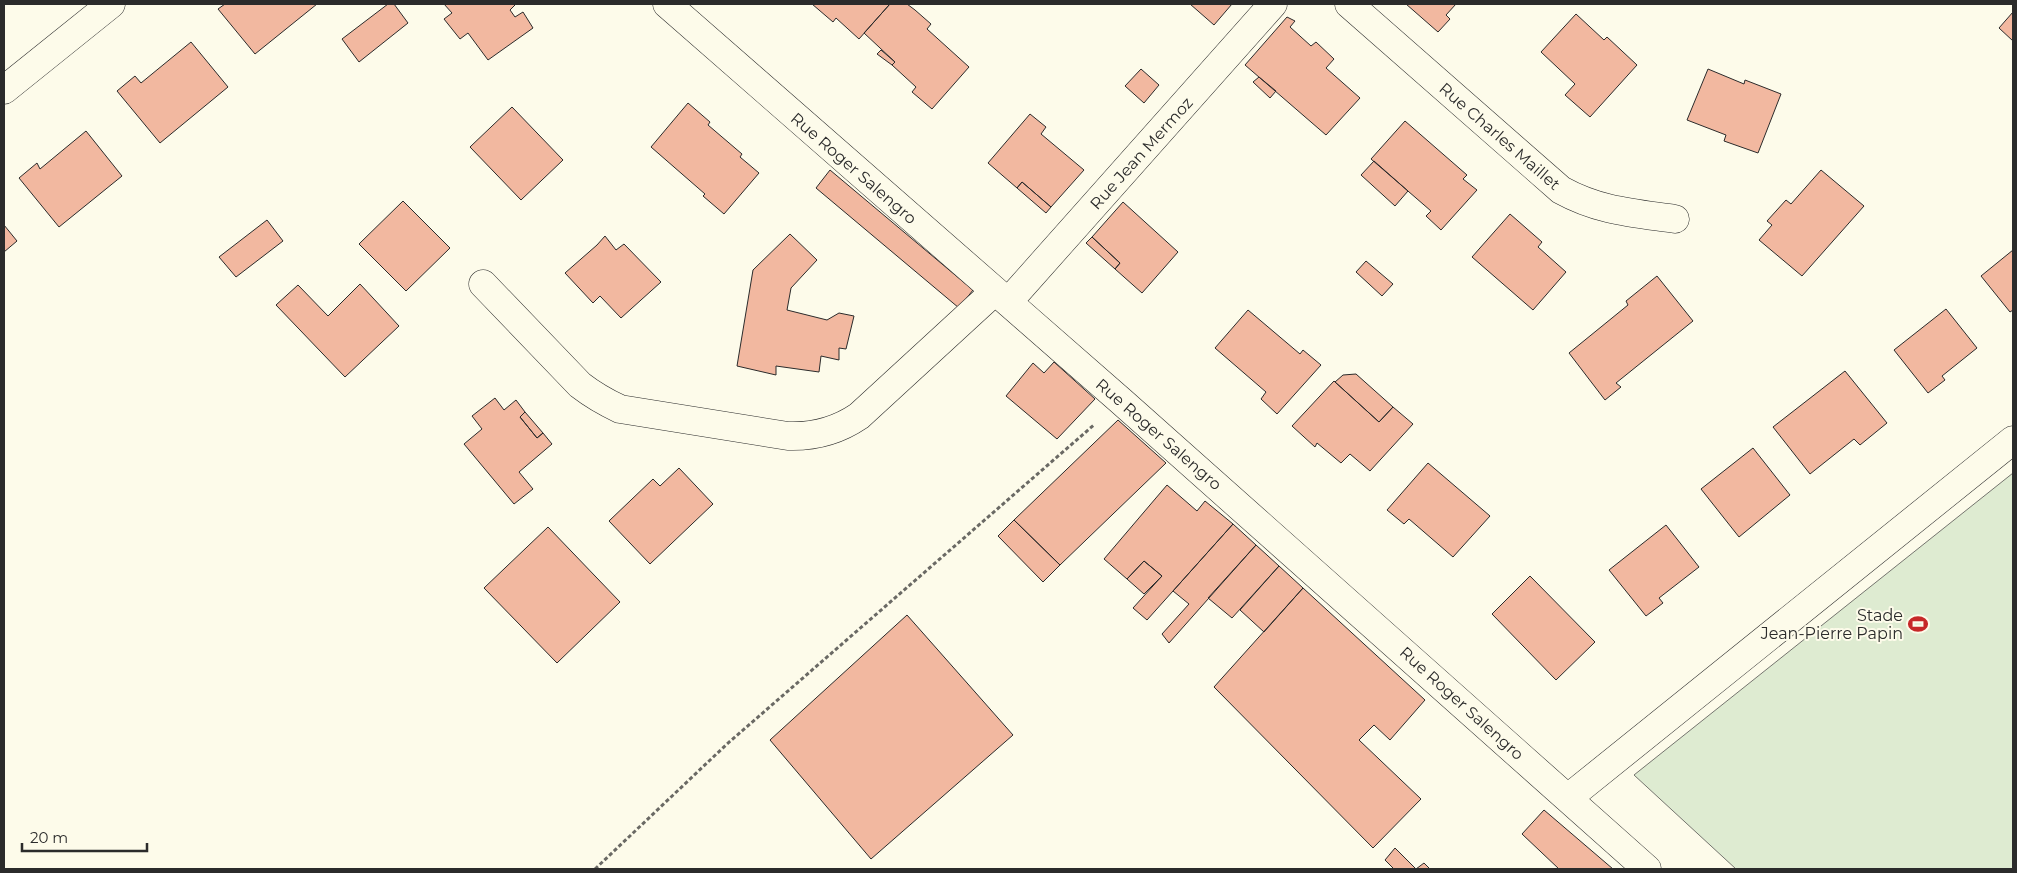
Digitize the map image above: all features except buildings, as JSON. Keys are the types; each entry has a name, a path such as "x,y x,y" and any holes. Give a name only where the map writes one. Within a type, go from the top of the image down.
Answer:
{"street":[{"path":"4,90 112,4"},
{"name":"Rue Roger Salengro","path":"667,4 1002,296 1648,869"},
{"name":"Rue Jean Mermoz","path":"484,284 580,385 593,396 607,403 620,408 788,436 804,437 833,431 859,416 1002,296 1273,4"},
{"name":"Rue Charles Maillet","path":"1349,4 1561,190 1591,204 1608,209 1675,219"},
{"path":"1568,798 2013,440"}],"path":[{"path":"595,869 727,744 1121,401"}],"green space":[{"name":"Stade Jean-Pierre Papin","path":"2013,473 2013,869 1736,869 1634,775"}],"place":[{"name":"Stade Jean-Pierre Papin","path":"1918,624"}]}
